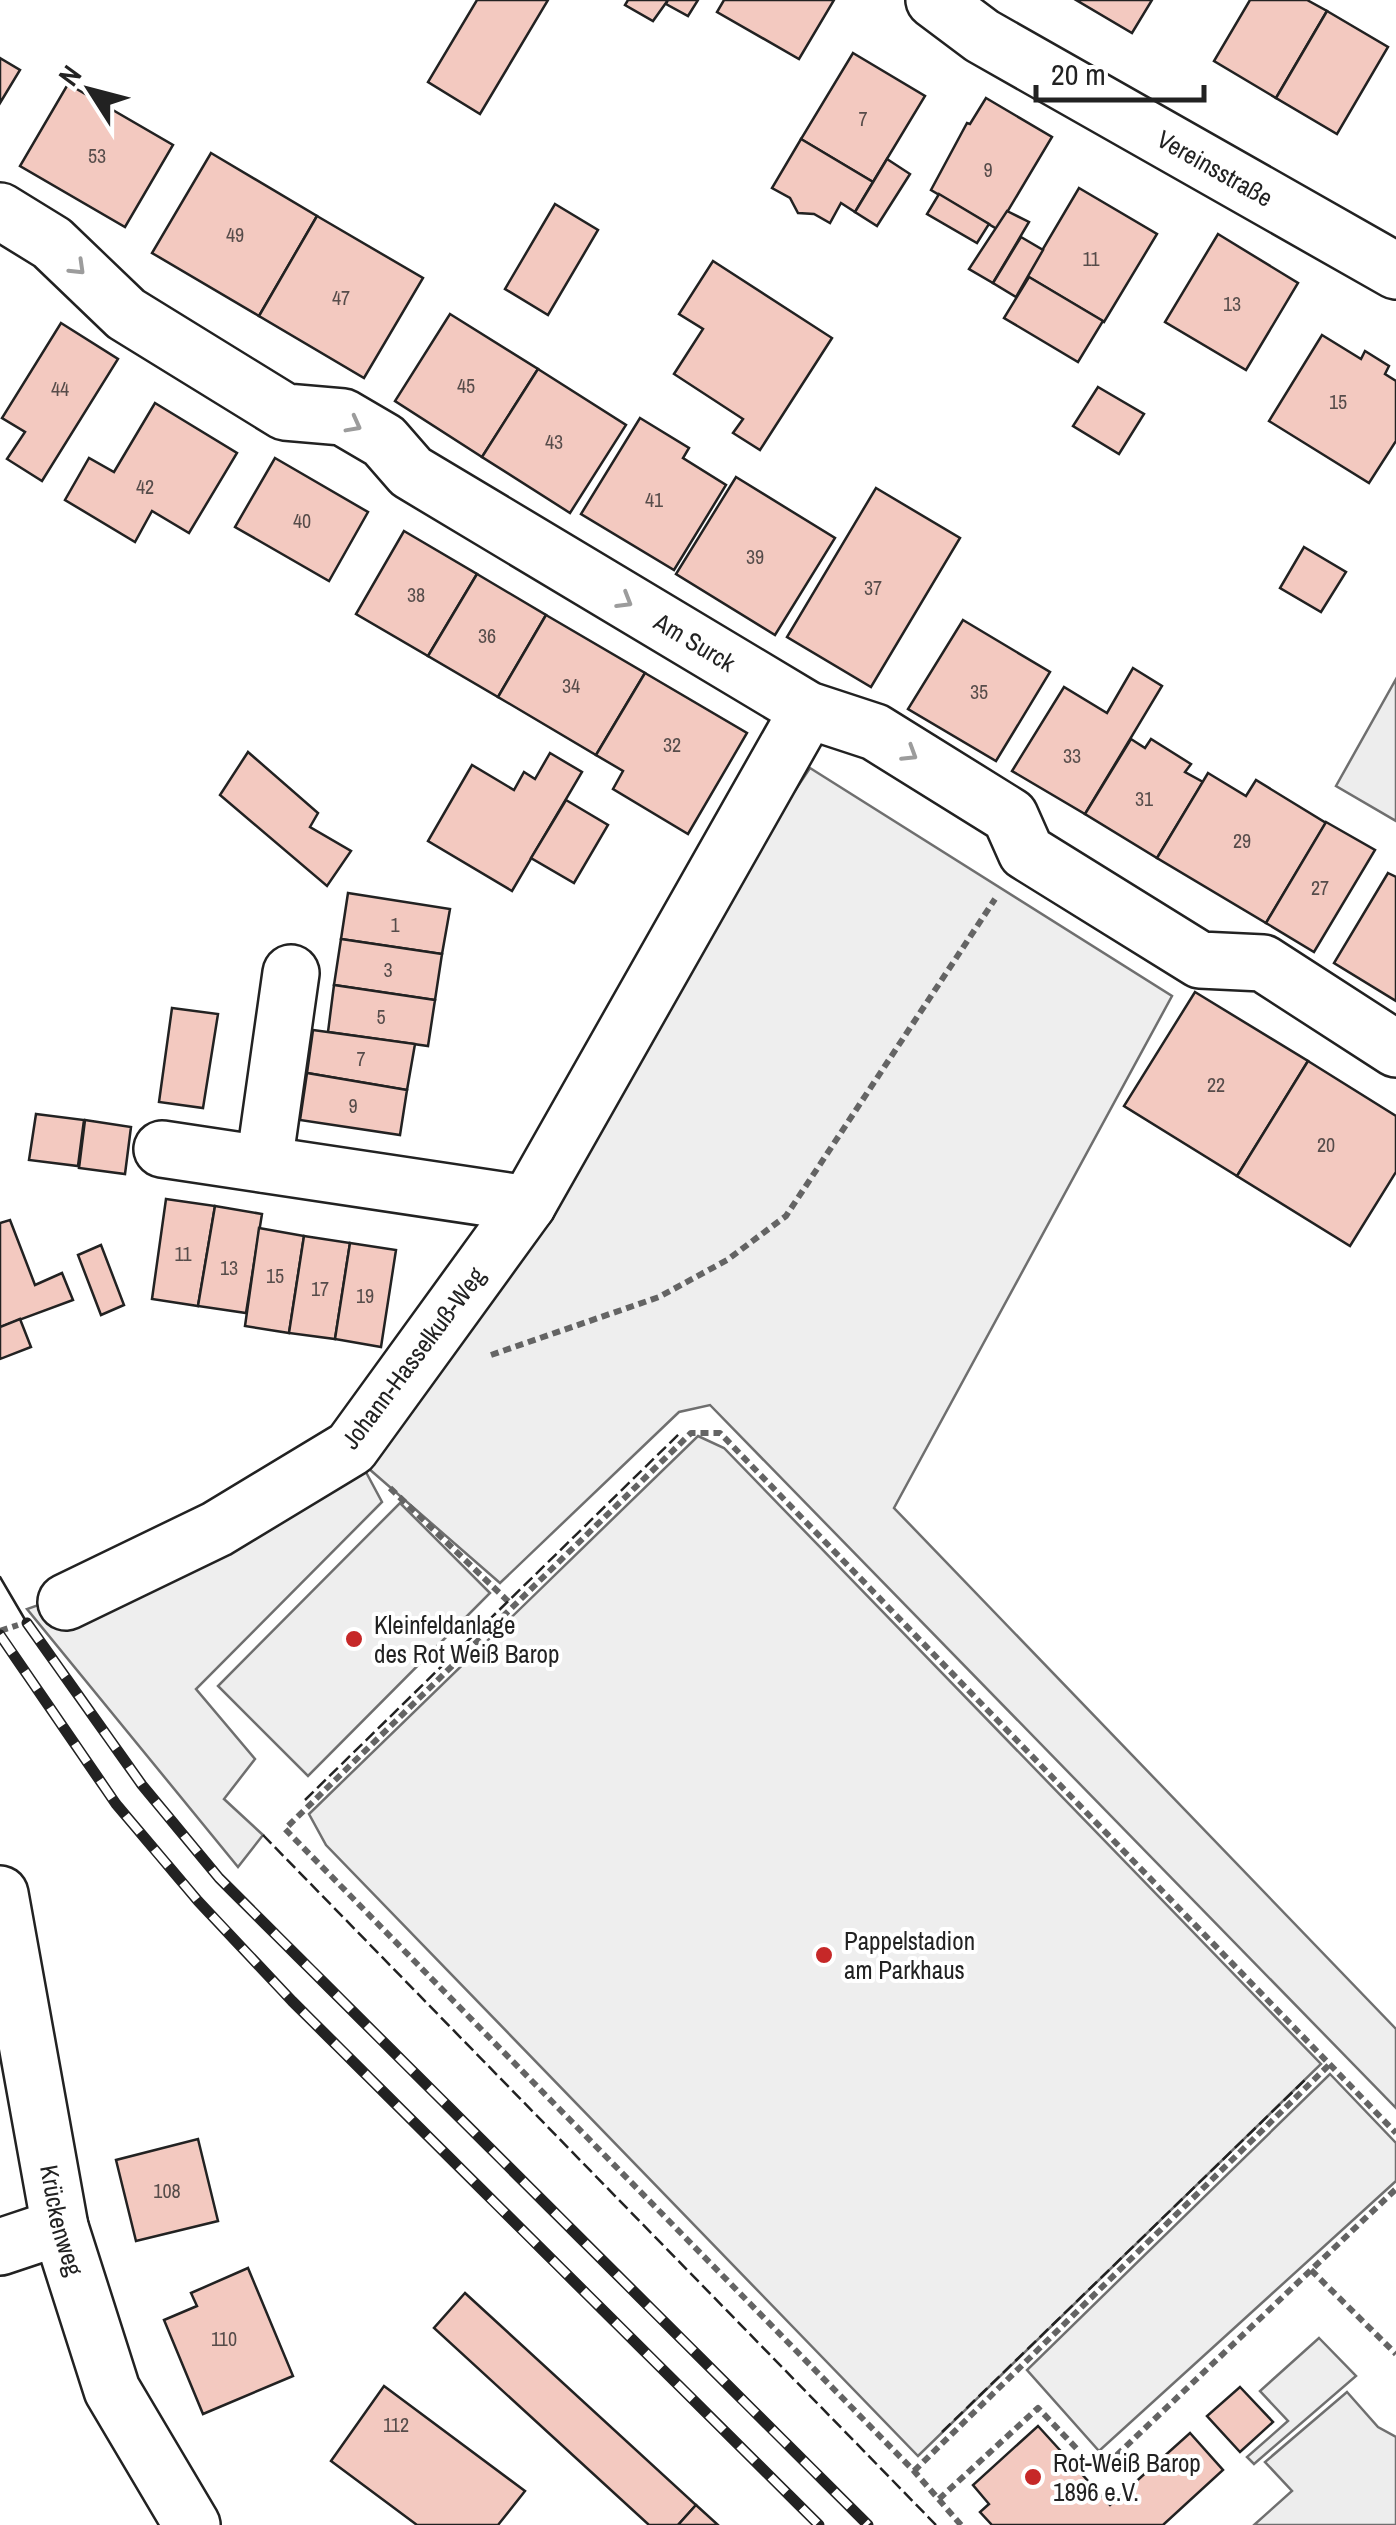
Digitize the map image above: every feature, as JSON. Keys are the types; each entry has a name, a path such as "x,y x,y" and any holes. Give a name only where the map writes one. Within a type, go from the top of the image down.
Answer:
{"street":[{"name":"Vereinsstraße","path":"934,0 982,36 1396,270"},
{"name":"Am Surck","path":"0,210 52,243 142,324 286,412 343,417 384,441 411,472 808,710 874,732 1010,816 1026,852 1200,960 1263,963 1396,1049"},
{"name":"Johann-Hasselkuß-Weg","path":"66,1602 217,1529 351,1448 528,1204 808,710"},
{"path":"264,1164 290,972"},
{"path":"162,1148 528,1204"},
{"name":"Krückenweg","path":"0,1894 60,2227 112,2390 192,2525"},
{"path":"0,2247 60,2227"}],"path":[{"path":"490,1355 659,1297 727,1260 786,1216 1026,852"},
{"path":"961,2525 914,2471 285,1829 691,1433 720,1433 1396,2133"},
{"path":"351,1448 512,1605"},
{"path":"914,2471 1330,2064"},
{"path":"939,2498 1038,2408 1100,2472 1396,2189"},
{"path":"1311,2270 1396,2354"}],"shaded area":[{"path":"1396,679 1396,821 1336,786"},
{"path":"810,768 1172,996 894,1508 1396,2029 1396,2108 710,1405 679,1412 500,1583 360,1461 382,1502 196,1689 255,1759 224,1799 263,1835 238,1867 27,1609 121,1576 396,1388"},
{"name":"Pappelstadion am Parkhaus","path":"698,1436 724,1448 1321,2064 918,2456 326,1845 309,1814"},
{"name":"Kleinfeldanlage des Rot Weiß Barop","path":"400,1503 490,1593 308,1776 218,1686"},
{"path":"1330,2074 1396,2143 1396,2181 1099,2451 1027,2370"},
{"path":"1319,2338 1356,2376 1254,2464 1247,2457 1288,2421 1260,2391"},
{"path":"1347,2392 1378,2427 1396,2437 1396,2525 1254,2525 1292,2491 1265,2462"}],"building":[{"path":"477,0 548,0 480,114 428,82"},
{"path":"628,0 668,0 653,21 625,5"},
{"path":"668,0 698,0 688,16 666,4"},
{"path":"724,0 834,0 799,59 717,12"},
{"path":"1076,0 1152,0 1132,33"},
{"path":"1250,0 1307,0 1327,11 1276,98 1214,61"},
{"path":"1327,11 1388,47 1337,134 1276,98"},
{"path":"853,53 925,96 873,182 801,139"},
{"path":"0,58 20,70 0,103"},
{"path":"68,84 173,145 125,227 20,166"},
{"path":"986,98 1052,137 997,229 931,190 967,123"},
{"path":"801,139 873,182 855,212 841,203 830,223 814,214 798,213 790,198 772,188"},
{"path":"211,153 317,216 259,316 152,253"},
{"path":"887,159 910,174 877,226 855,212"},
{"path":"1079,188 1157,234 1104,322 1027,276"},
{"path":"939,194 989,224 977,243 927,214"},
{"path":"555,204 598,230 548,315 505,289"},
{"path":"1007,211 1029,222 993,283 969,269"},
{"path":"317,216 423,278 364,378 259,316"},
{"path":"1218,234 1298,283 1246,370 1165,322"},
{"path":"1021,237 1043,250 1016,297 993,283"},
{"path":"713,261 832,338 760,450 733,433 743,419 674,374 703,329 679,314"},
{"path":"1029,277 1103,321 1078,362 1004,318"},
{"path":"450,314 538,369 482,457 395,401"},
{"path":"61,323 118,359 42,481 7,459 25,432 2,418"},
{"path":"1322,335 1361,359 1365,351 1389,366 1385,374 1396,381 1396,441 1369,483 1269,421"},
{"path":"538,369 626,425 570,513 482,457"},
{"path":"1098,387 1144,414 1119,454 1073,426"},
{"path":"155,403 237,453 189,533 152,511 135,542 65,500 89,458 114,472"},
{"path":"640,418 689,448 683,458 726,485 674,570 581,514"},
{"path":"275,458 368,512 329,581 235,527"},
{"path":"736,477 835,538 775,635 676,574"},
{"path":"876,488 960,538 871,687 787,637"},
{"path":"404,531 477,574 428,656 356,614"},
{"path":"1304,547 1346,572 1321,612 1280,588"},
{"path":"477,574 546,615 498,697 428,656"},
{"path":"546,615 645,673 596,755 498,697"},
{"path":"963,620 1050,672 996,761 908,709"},
{"path":"1133,668 1162,686 1085,814 1012,771 1064,687 1107,713"},
{"path":"645,673 747,733 688,834 613,789 623,771 596,755"},
{"path":"1131,739 1145,748 1151,739 1191,764 1185,772 1203,782 1157,858 1085,814"},
{"path":"248,752 318,813 310,827 351,851 327,886 220,795"},
{"path":"550,753 582,772 512,891 428,841 472,765 514,790 524,772 535,779"},
{"path":"1208,773 1246,796 1256,780 1326,823 1266,923 1157,858"},
{"path":"566,800 608,825 574,883 531,858"},
{"path":"1326,822 1375,850 1314,952 1266,923"},
{"path":"1388,873 1396,877 1396,1001 1334,963"},
{"path":"348,893 450,909 442,954 341,939"},
{"path":"341,939 442,954 435,1000 334,985"},
{"path":"334,985 435,1000 428,1046 328,1032"},
{"path":"1195,992 1308,1061 1237,1176 1124,1106"},
{"path":"172,1008 218,1014 203,1108 159,1102"},
{"path":"313,1030 415,1044 407,1090 307,1073"},
{"path":"1308,1061 1396,1116 1396,1172 1350,1246 1237,1176"},
{"path":"307,1073 407,1090 400,1135 300,1120"},
{"path":"36,1114 84,1120 78,1166 29,1160"},
{"path":"85,1120 131,1127 125,1174 79,1168"},
{"path":"166,1199 215,1206 198,1306 152,1299"},
{"path":"215,1206 262,1214 246,1313 198,1306"},
{"path":"10,1220 35,1285 62,1273 73,1300 0,1327 0,1223"},
{"path":"259,1228 304,1236 289,1333 245,1326"},
{"path":"304,1236 350,1243 335,1339 289,1333"},
{"path":"350,1243 396,1250 381,1347 335,1339"},
{"path":"101,1245 124,1305 101,1315 78,1255"},
{"path":"20,1319 31,1347 0,1359 0,1327"},
{"path":"198,2139 218,2221 136,2241 116,2160"},
{"path":"248,2268 293,2376 203,2414 164,2320 197,2306 191,2293"},
{"path":"465,2293 696,2505 678,2525 649,2525 434,2328"},
{"path":"384,2386 525,2491 498,2525 417,2525 331,2461"},
{"path":"1240,2387 1273,2422 1240,2452 1207,2416"},
{"name":"Rot-Weiß Barop 1896 e.V.","path":"1038,2426 1110,2505 1190,2433 1223,2470 1163,2525 992,2525 980,2512 989,2504 973,2485"},
{"path":"696,2505 718,2525 678,2525"}],"tram line":[{"path":"0,1577 27,1623"}],"railway":[{"path":"27,1623 142,1785 219,1878 868,2525"},
{"path":"0,1635 116,1804 198,1901 292,2001 819,2525"}],"fence":[{"path":"305,1800 679,1434"},
{"path":"263,1835 936,2525"},
{"path":"942,2432 1307,2078"}],"place":[{"name":"Kleinfeldanlage des Rot Weiß Barop","path":"354,1639"},
{"name":"Pappelstadion am Parkhaus","path":"824,1955"},
{"name":"Rot-Weiß Barop 1896 e.V.","path":"1033,2477"}]}
